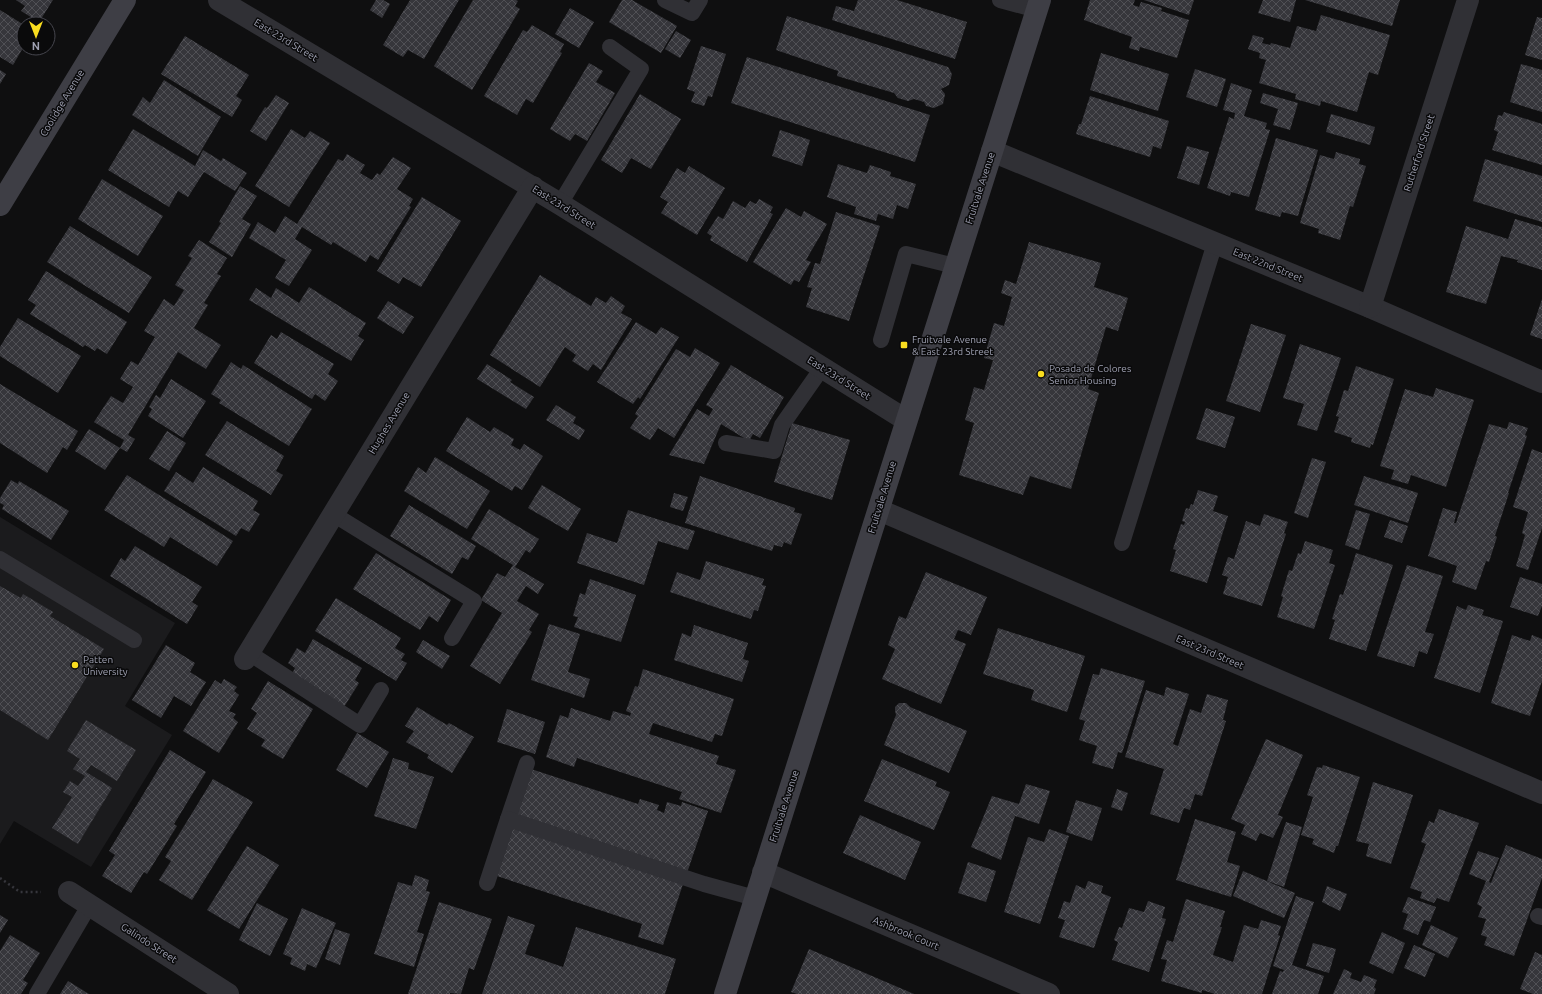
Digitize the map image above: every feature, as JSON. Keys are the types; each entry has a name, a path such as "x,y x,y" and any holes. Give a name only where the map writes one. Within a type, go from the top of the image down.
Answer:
{"main road":[{"name":"Coolidge Avenue","path":"0,205 125,0"},
{"name":"Fruitvale Avenue","path":"725,994 1038,5"}],"street":[{"name":"East 23rd Street","path":"218,0 533,187 906,420"},
{"name":"Rutherford Street","path":"1370,307 1468,0"},
{"name":"East 22nd Street","path":"992,151 1370,307 1542,382"},
{"name":"Hughes Avenue","path":"247,656 533,187"},
{"name":"East 23rd Street","path":"879,510 1542,793"},
{"name":"Ashbrook Court","path":"763,872 1049,994"},
{"name":"Galindo Street","path":"69,892 90,904 228,994"}],"lane":[{"path":"665,0 692,14 700,0"},
{"path":"1000,0 1038,5"},
{"path":"560,204 641,69 610,47"},
{"path":"1122,543 1215,243"},
{"path":"881,340 906,254 955,266"},
{"path":"726,443 774,451 782,425 822,368"},
{"path":"333,514 474,601 452,638"},
{"path":"0,559 134,640"},
{"path":"247,656 360,725 381,690"},
{"path":"486,883 527,763"},
{"path":"508,819 704,884 755,898"},
{"path":"37,994 90,904"}],"path":[{"path":"0,878 20,892 69,892"}],"shaded area":[{"name":"Patten University","path":"0,517 175,623 125,706 172,735 91,867 14,821 0,844"}],"building":[{"path":"16,0 53,0 43,16 29,16 21,11 25,6"},
{"path":"376,0 383,0 390,4 382,18 370,10"},
{"path":"410,0 459,0 424,59 408,50 403,57 383,45"},
{"path":"473,0 516,0 518,1 515,6 520,9 472,90 434,66"},
{"path":"622,0 632,0 677,26 661,53 609,22"},
{"path":"858,0 897,0 967,22 955,59 832,20 836,6 854,11"},
{"path":"1090,0 1135,0 1133,5 1139,7 1141,2 1162,8 1161,11 1189,20 1177,58 1140,47 1139,51 1129,48 1132,37 1084,20"},
{"path":"1144,0 1194,0 1189,15"},
{"path":"1263,0 1296,0 1290,22 1258,13"},
{"path":"1305,0 1400,0 1392,26"},
{"path":"570,8 594,22 579,48 555,34"},
{"path":"0,10 16,20 16,56 18,56 13,65 0,57"},
{"path":"1321,15 1390,35 1378,75 1369,72 1357,112 1321,101 1320,106 1295,99 1296,94 1259,83 1266,60 1259,58 1260,53 1248,49 1253,35 1264,38 1262,43 1270,45 1271,43 1290,48 1297,26 1316,31"},
{"path":"787,16 948,67 952,74 949,85 941,89 945,94 943,104 934,108 926,106 924,102 914,99 908,101 898,98 894,93 837,76 838,71 776,50"},
{"path":"1537,17 1542,18 1542,60 1525,55"},
{"path":"532,25 564,44 560,52 562,53 533,103 526,99 517,115 484,96 523,30 527,32"},
{"path":"676,31 691,40 680,58 665,49"},
{"path":"185,36 249,75 236,96 242,100 232,117 161,74"},
{"path":"701,46 726,54 712,97 708,96 704,106 691,102 695,92 687,89"},
{"path":"1101,53 1169,74 1158,111 1090,90"},
{"path":"747,57 930,115 915,162 731,103"},
{"path":"589,63 603,71 596,82 615,93 587,141 575,134 570,141 550,129"},
{"path":"1521,64 1542,70 1542,112 1510,102"},
{"path":"1195,69 1226,79 1217,107 1186,97"},
{"path":"0,70 6,74 0,84"},
{"path":"164,80 221,117 198,156 132,115 143,97 150,103"},
{"path":"1231,83 1252,90 1244,116 1267,123 1265,129 1270,130 1249,197 1231,192 1230,196 1207,188 1229,117 1234,119 1235,113 1223,110"},
{"path":"1263,93 1298,103 1290,130 1273,125 1278,109 1260,103"},
{"path":"640,94 681,119 651,169 631,158 622,173 601,160"},
{"path":"276,95 289,103 266,141 250,131 265,107 267,108"},
{"path":"1090,96 1169,121 1161,149 1153,146 1150,157 1076,134 1079,124 1081,124"},
{"path":"1504,112 1542,124 1542,165 1492,150 1498,132 1494,130 1498,115 1502,116"},
{"path":"1331,114 1375,127 1370,145 1326,132"},
{"path":"133,129 195,166 203,150 221,161 223,158 247,173 235,191 204,172 188,197 178,191 169,207 108,170"},
{"path":"291,129 305,138 310,131 330,143 289,207 255,186"},
{"path":"780,130 810,140 802,166 772,156"},
{"path":"1276,138 1318,150 1298,216 1282,212 1280,217 1255,210"},
{"path":"1187,146 1209,152 1199,185 1177,178"},
{"path":"1336,152 1360,159 1359,164 1366,166 1353,207 1350,206 1340,240 1318,233 1319,229 1300,223 1320,155 1334,159"},
{"path":"347,154 365,165 360,173 372,180 377,173 380,175 393,157 411,168 397,189 413,199 409,206 411,207 378,260 370,255 366,262 333,242 331,245 302,227 295,239 312,250 289,286 275,278 286,260 249,238 258,222 275,233 285,216 297,224 338,159 343,161"},
{"path":"1485,159 1542,176 1542,222 1473,201"},
{"path":"838,164 867,173 870,165 891,172 890,176 916,184 908,209 897,205 893,219 878,214 876,221 854,214 856,207 827,197"},
{"path":"689,166 725,188 697,235 661,213 668,202 660,197 677,168 685,173"},
{"path":"102,179 163,216 138,256 78,219"},
{"path":"240,186 257,196 242,219 251,224 232,257 209,242 221,223 219,222"},
{"path":"422,197 461,221 421,287 403,277 399,284 377,271"},
{"path":"759,199 773,207 770,213 773,214 747,262 710,240 712,236 707,233 718,216 723,219 733,201 745,208 750,201 756,204"},
{"path":"786,208 801,217 804,211 827,224 806,260 811,262 799,282 794,280 791,285 753,262"},
{"path":"836,212 880,226 849,321 806,307 812,288 807,287 815,263 820,264"},
{"path":"1515,219 1542,227 1542,270 1517,262 1518,260 1501,256 1486,304 1446,292 1466,226 1508,239"},
{"path":"70,226 152,277 129,313 47,262"},
{"path":"199,240 227,258 217,274 221,276 204,303 208,305 194,328 221,345 206,369 178,352 128,435 135,439 127,452 120,448 124,440 94,422 111,396 123,403 133,387 120,379 131,361 138,365 155,337 144,331 164,299 174,306 184,290 175,285 192,258 188,256"},
{"name":"Posada de Colores Senior Housing","path":"1029,242 1101,263 1094,287 1128,298 1118,331 1106,327 1088,389 1099,393 1071,489 1030,476 1023,495 959,475 974,423 965,420 974,387 984,390 993,360 984,358 994,323 1004,326 1012,297 1001,293 1005,280 1016,284"},
{"path":"46,271 127,322 107,354 97,348 95,351 85,345 83,347 30,314 36,305 28,300"},
{"path":"540,275 591,306 596,297 606,303 611,296 625,306 621,313 632,319 601,370 593,364 588,371 572,361 576,355 565,347 540,387 490,355"},
{"path":"309,287 366,323 358,336 364,340 351,361 249,300 256,288 271,298 276,288 299,303"},
{"path":"1542,299 1542,339 1530,335"},
{"path":"388,301 414,317 403,334 377,318"},
{"path":"18,318 81,356 58,393 0,356 0,347"},
{"path":"636,322 656,334 661,327 679,337 640,399 638,397 633,404 597,382"},
{"path":"1251,324 1286,335 1260,412 1226,401"},
{"path":"281,332 334,364 328,374 338,381 325,401 315,394 312,399 254,363 271,335 277,339"},
{"path":"1300,344 1341,358 1317,431 1297,425 1304,404 1283,398"},
{"path":"695,348 720,363 674,438 658,428 650,440 630,428 638,416 635,414 676,349 690,357"},
{"path":"231,362 241,369 243,365 312,409 289,446 219,403 221,400 211,394"},
{"path":"487,364 512,380 510,382 534,397 526,409 477,379"},
{"path":"731,365 784,397 760,438 753,434 749,441 721,424 704,464 669,455 697,409 709,416 713,409 706,405"},
{"path":"1356,366 1394,379 1373,445 1371,444 1370,448 1351,442 1352,438 1334,432 1339,417 1336,416 1344,390 1348,391"},
{"path":"171,379 206,401 183,438 148,416 152,409 149,407 156,395 160,398"},
{"path":"0,384 78,431 67,450 63,447 47,473 0,443"},
{"path":"1436,388 1474,400 1446,487 1411,475 1408,484 1391,479 1394,470 1380,466 1405,389 1433,397"},
{"path":"556,405 576,417 573,423 585,430 579,440 546,420"},
{"path":"1206,408 1235,417 1225,448 1196,439"},
{"path":"467,417 490,432 494,427 514,439 511,445 520,450 524,444 543,456 522,490 515,486 512,491 446,451"},
{"path":"227,421 284,456 276,471 283,475 271,495 205,455"},
{"path":"1509,422 1528,428 1525,435 1527,436 1495,536 1497,537 1489,562 1486,561 1476,590 1452,582 1457,566 1428,556 1443,508 1457,512 1454,523 1456,523 1489,424 1507,429"},
{"path":"792,423 850,440 832,500 774,482"},
{"path":"89,429 120,448 105,470 75,451"},
{"path":"167,431 186,443 169,471 149,459"},
{"path":"1532,449 1542,453 1542,528 1528,570 1516,566 1525,535 1522,533 1528,512 1513,507"},
{"path":"435,457 490,491 467,529 404,491 418,467 426,473"},
{"path":"1312,458 1326,462 1308,518 1294,513"},
{"path":"203,467 258,501 253,510 260,514 249,532 241,528 236,536 164,491 176,472 193,483"},
{"path":"127,475 233,541 217,566 170,537 164,547 104,510"},
{"path":"700,476 795,508 794,512 802,514 791,545 784,542 782,547 774,545 772,551 685,523"},
{"path":"1364,476 1418,493 1408,523 1354,505"},
{"path":"11,480 18,484 19,481 69,511 51,540 2,509 4,505 0,503 0,498"},
{"path":"542,485 581,509 568,531 528,508"},
{"path":"1198,490 1218,496 1213,511 1228,516 1207,583 1170,571 1176,550 1173,549 1181,524 1184,525 1185,522 1182,521 1186,508 1189,509 1191,504 1193,505"},
{"path":"674,493 688,497 683,511 670,507"},
{"path":"409,505 476,546 468,560 462,557 452,574 390,536"},
{"path":"489,509 539,539 530,553 526,550 515,567 544,584 538,594 526,586 517,601 539,614 529,630 532,632 500,684 470,666 502,613 481,600 497,573 505,577 513,565 471,539"},
{"path":"628,510 695,531 688,550 658,541 644,585 577,563 587,533 617,543"},
{"path":"1356,510 1370,514 1359,550 1345,545"},
{"path":"1264,514 1288,522 1284,533 1286,534 1262,606 1223,594 1228,577 1222,575 1228,557 1234,559 1246,521 1260,526"},
{"path":"1390,520 1408,526 1402,543 1384,537"},
{"path":"1305,541 1333,550 1329,563 1335,565 1314,629 1277,617 1283,597 1281,596 1289,570 1292,571 1298,553 1301,554"},
{"path":"135,546 202,587 192,602 198,606 187,624 110,576 121,558 125,561"},
{"path":"376,553 451,600 438,622 429,616 420,630 353,589"},
{"path":"1356,553 1393,565 1366,651 1329,639 1335,620 1332,619 1340,594 1343,595"},
{"path":"706,561 764,579 762,585 766,586 758,611 754,610 751,619 670,592 677,572 700,580"},
{"path":"1407,565 1443,576 1425,632 1434,634 1427,654 1419,651 1414,667 1377,656"},
{"path":"926,572 987,597 971,635 958,630 954,639 966,644 941,704 882,679 895,649 888,645 899,616 906,619"},
{"path":"1520,577 1542,584 1542,606 1538,616 1510,607"},
{"path":"590,579 636,595 621,642 574,627 578,617 573,616 580,593 585,595"},
{"path":"0,586 21,598 23,594 53,612 50,616 104,649 48,740 0,710"},
{"path":"336,598 401,638 395,648 405,654 401,660 407,663 396,681 315,631"},
{"path":"1468,605 1484,610 1482,615 1503,621 1480,693 1434,678 1457,606 1466,610"},
{"path":"549,624 580,634 568,672 590,679 584,698 531,680"},
{"path":"694,625 748,643 743,659 749,661 742,682 674,660 682,633 691,637"},
{"path":"998,628 1085,656 1067,712 1031,700 1034,690 983,674"},
{"path":"1512,635 1530,641 1532,635 1542,639 1542,681 1530,716 1491,703"},
{"path":"313,639 362,668 355,680 359,683 344,707 291,675 295,668 288,663 297,648 305,653"},
{"path":"423,640 450,656 442,669 416,652"},
{"path":"166,645 195,663 190,672 206,682 191,706 174,696 161,718 132,700"},
{"path":"1101,668 1145,681 1122,753 1118,752 1113,769 1092,763 1097,746 1079,740 1085,721 1079,719 1093,674 1099,675"},
{"path":"643,669 734,699 722,736 715,734 712,742 653,723 649,734 719,756 716,764 736,770 721,813 679,799 682,792 577,758 574,767 546,757 560,715 568,718 571,708 610,721 613,711 630,716 631,713 626,711 635,686 638,687"},
{"path":"224,679 237,687 234,691 239,695 229,711 236,714 233,718 238,722 219,753 183,731 215,680 221,684"},
{"path":"268,681 313,709 283,759 261,746 265,740 247,729 257,713 251,709"},
{"path":"1166,687 1189,694 1173,744 1178,746 1190,709 1201,713 1207,694 1228,700 1223,720 1226,721 1202,796 1195,794 1190,810 1184,808 1179,823 1150,814 1164,769 1125,757 1146,690 1164,696"},
{"path":"899,703 906,703 910,707 967,731 949,773 884,745 896,715 895,707"},
{"path":"417,707 447,725 449,723 474,737 452,773 427,758 429,755 406,742 414,731 405,726"},
{"path":"507,709 545,722 535,754 497,742"},
{"path":"86,720 136,750 117,781 91,765 86,772 112,788 78,844 52,828 72,797 63,792 70,781 78,786 85,776 73,769 80,759 67,751"},
{"path":"357,733 389,752 367,788 336,770"},
{"path":"1266,739 1303,755 1278,815 1283,817 1273,838 1260,833 1256,841 1241,834 1245,825 1231,819"},
{"path":"170,750 206,772 174,824 177,826 147,874 144,872 131,893 102,876 115,855 109,851"},
{"path":"393,758 409,763 408,769 434,777 416,829 374,816"},
{"path":"882,759 937,782 935,786 950,792 934,830 864,801"},
{"path":"1323,765 1360,777 1338,846 1336,846 1334,853 1312,844 1314,839 1301,835 1313,797 1307,795 1317,767 1322,768"},
{"path":"531,769 638,804 640,799 659,805 657,810 664,813 667,802 681,806 682,802 708,811 687,873 515,817"},
{"path":"213,779 253,802 192,900 159,880 171,861 165,857"},
{"path":"1373,782 1413,795 1391,864 1366,856 1369,844 1356,841"},
{"path":"1026,784 1050,791 1039,824 1015,816 1001,860 971,847 992,796 1019,804"},
{"path":"1117,789 1128,793 1122,811 1111,807"},
{"path":"1076,800 1102,808 1092,841 1066,832"},
{"path":"1439,809 1479,823 1449,902 1437,898 1434,903 1420,898 1422,892 1410,888 1426,844 1421,842 1429,821 1434,823"},
{"path":"860,815 921,842 905,880 843,853"},
{"path":"1195,819 1236,832 1227,862 1240,866 1231,897 1176,880"},
{"path":"1286,822 1302,827 1284,887 1267,881"},
{"path":"512,828 683,884 663,945 638,937 642,924 497,876"},
{"path":"1049,829 1069,836 1040,924 1004,912 1028,837 1044,842"},
{"path":"1506,845 1542,859 1542,878 1514,956 1484,945 1487,937 1481,935 1486,919 1478,917 1482,907 1477,904 1486,881 1469,874 1478,851 1499,858 1489,882 1491,883"},
{"path":"247,846 279,865 239,929 207,910"},
{"path":"968,862 996,871 986,902 958,893"},
{"path":"1243,871 1295,893 1284,918 1233,896"},
{"path":"415,875 429,880 426,891 430,892 417,932 424,934 414,967 374,954 398,882 412,886"},
{"path":"1088,881 1103,886 1101,893 1111,897 1094,948 1059,937 1065,920 1058,918 1064,901 1070,903 1076,885 1085,889"},
{"path":"1327,886 1347,894 1340,911 1322,902"},
{"path":"1296,896 1314,902 1292,965 1324,976 1318,994 1272,994 1280,971 1283,972 1284,970 1273,966"},
{"path":"1408,897 1436,907 1430,922 1424,920 1418,935 1403,929 1408,914 1402,912"},
{"path":"1186,899 1225,911 1220,927 1222,927 1213,955 1233,962 1244,925 1258,929 1261,920 1281,926 1278,935 1280,936 1262,994 1215,994 1202,990 1202,993 1161,981 1167,960 1161,959 1167,940 1173,942"},
{"path":"1148,901 1165,907 1162,918 1166,919 1149,972 1112,960 1118,942 1114,940 1119,927 1122,928 1129,908 1144,912"},
{"path":"439,902 492,919 474,970 469,968 461,994 408,994"},
{"path":"257,903 288,919 270,956 239,940"},
{"path":"302,908 336,923 316,968 307,964 305,971 290,964 292,958 283,954"},
{"path":"0,915 8,920 0,933"},
{"path":"508,916 535,925 525,954 563,967 576,927 676,959 665,994 482,994"},
{"path":"1431,925 1458,938 1448,958 1422,945"},
{"path":"335,929 350,934 340,965 325,959"},
{"path":"1382,932 1405,943 1393,974 1369,963"},
{"path":"10,935 40,953 23,980 28,983 21,994 0,994 0,951"},
{"path":"1313,943 1336,949 1329,973 1306,966"},
{"path":"1414,945 1435,954 1425,977 1404,968"},
{"path":"809,949 914,994 797,994 791,992"},
{"path":"1535,952 1542,955 1542,994 1533,994 1520,989"},
{"path":"1344,969 1352,973 1350,978 1361,982 1364,975 1377,980 1374,987 1376,989 1374,994 1333,994"},
{"path":"68,981 89,994 60,994"}],"place":[{"name":"Fruitvale Avenue & East 23rd Street","path":"904,345"},
{"name":"Posada de Colores Senior Housing","path":"1041,374"},
{"name":"Patten University","path":"75,665"}]}
